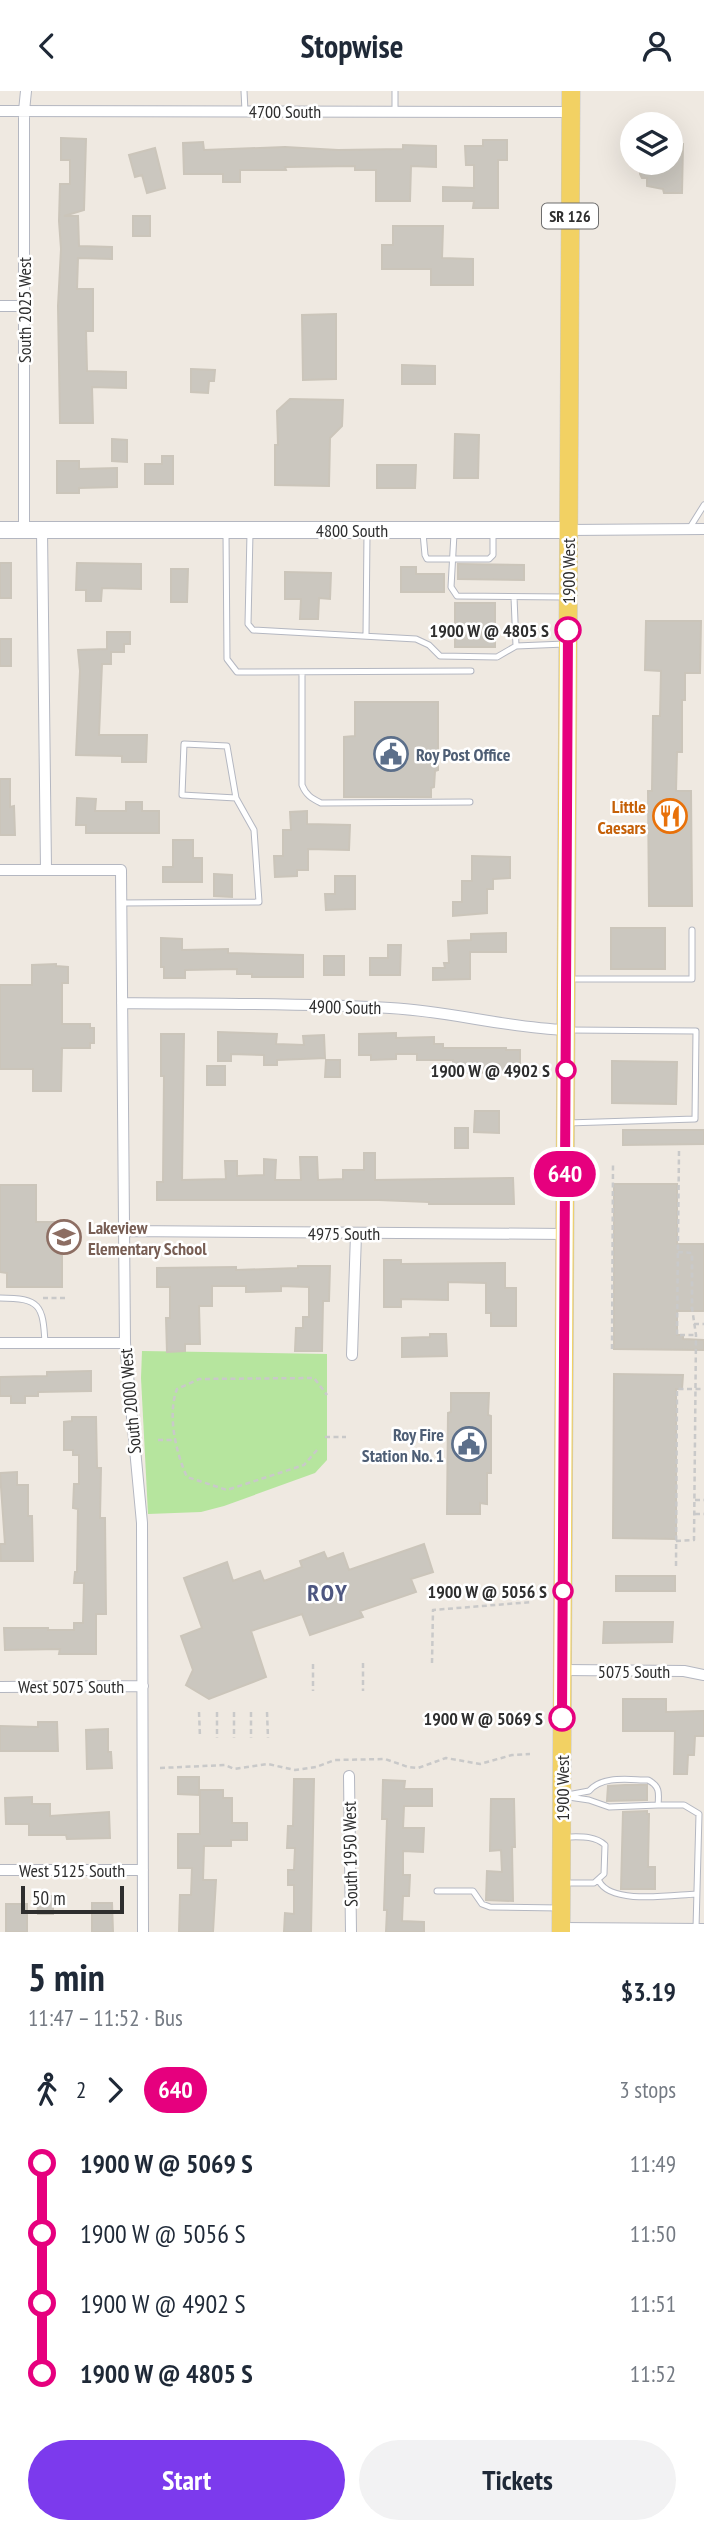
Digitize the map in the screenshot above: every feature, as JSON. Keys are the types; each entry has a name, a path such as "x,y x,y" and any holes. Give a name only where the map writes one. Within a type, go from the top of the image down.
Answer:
{"main road":[{"name":"1900 West","path":"561,1930 571,91"},
{"name":"4800 South","path":"0,530 568,530"}],"street":[{"name":"South 2025 West","path":"24,530 26,91"},
{"name":"4700 South","path":"0,111 571,112"},
{"path":"0,306 24,306"},
{"name":"4800 South","path":"568,530 704,529"},
{"path":"0,870 46,870 42,530"},
{"name":"South 2000 West","path":"46,870 121,870 125,1343 142,1523 143,1932"},
{"name":"4900 South","path":"122,1003 390,1008 445,1013 533,1029 566,1030"},
{"name":"4975 South","path":"124,1231 565,1234"},
{"path":"352,1355 356,1234"},
{"path":"0,1343 125,1343"},
{"name":"5075 South","path":"563,1670 684,1671 704,1675"},
{"name":"West 5075 South","path":"0,1687 143,1686"},
{"name":"South 1950 West","path":"349,1776 351,1932"},
{"name":"West 5125 South","path":"0,1870 143,1870"},
{"path":"561,1930 700,1929"}],"lane":[{"path":"244,91 245,111"},
{"path":"395,91 395,112"},
{"path":"689,529 704,505"},
{"path":"226,530 227,659 237,672 471,671"},
{"path":"250,530 249,627 253,630 416,639 429,645 440,656 497,657 516,646 568,644"},
{"path":"366,635 367,530"},
{"path":"423,530 425,557 428,559 492,558 493,530"},
{"path":"454,530 451,587 457,596 568,597"},
{"path":"514,597 516,646"},
{"path":"302,672 302,785 311,798 321,803 470,802"},
{"path":"122,903 259,902 254,830 236,798 227,745 184,744 182,795 236,798"},
{"path":"566,979 692,979 692,930"},
{"path":"565,1123 695,1119 695,1031 566,1030"},
{"path":"0,1298 18,1298 37,1306 43,1314 45,1343"},
{"path":"562,1796 589,1791 608,1781 648,1780 659,1789 658,1805"},
{"path":"562,1796 589,1800 609,1807 684,1805 699,1814 696,1894 700,1929"},
{"path":"562,1837 592,1838 605,1845 604,1874 599,1881 562,1883"},
{"path":"599,1881 601,1886 617,1895 696,1894"},
{"path":"437,1891 473,1891 482,1904 490,1907 561,1908"}],"path":[{"path":"678,1151 677,1335 696,1335"},
{"path":"612,1349 614,1164"},
{"path":"676,1541 694,1540 696,1388 692,1253 678,1252"},
{"path":"40,1299 65,1298"},
{"path":"694,1324 704,1324"},
{"path":"317,1450 304,1465 227,1490 187,1477 178,1458 172,1401 177,1389 199,1379 314,1378 327,1395"},
{"path":"676,1566 677,1388 704,1389"},
{"path":"695,1435 704,1435"},
{"path":"325,1437 346,1437"},
{"path":"158,1440 176,1440"},
{"path":"695,1500 704,1500"},
{"path":"695,1514 704,1514"},
{"path":"432,1663 433,1610 533,1602"},
{"path":"363,1663 363,1691"},
{"path":"313,1664 313,1691"},
{"path":"199,1712 200,1737"},
{"path":"217,1712 217,1738"},
{"path":"234,1712 234,1738"},
{"path":"251,1712 251,1738"},
{"path":"267,1712 268,1738"}],"green space":[{"path":"142,1351 327,1354 327,1460 315,1473 224,1506 201,1512 148,1514"}],"building":[{"path":"61,138 86,139 84,210 64,216 78,216 79,246 112,247 112,259 78,258 77,289 93,289 93,331 86,331 87,371 126,372 126,388 92,387 93,423 60,423 60,184 70,184 70,160 61,160"},
{"path":"483,140 507,140 507,160 498,160 498,208 473,208 474,201 443,201 443,187 474,188 474,165 466,165 465,146 483,146"},
{"path":"203,142 204,150 285,147 338,150 403,149 403,145 436,146 436,167 411,166 410,201 376,201 376,170 355,170 355,166 240,170 240,182 223,182 223,174 184,174 183,143"},
{"path":"155,148 165,188 147,193 142,175 135,177 129,155"},
{"path":"640,175 682,175 682,193 664,193 663,189 647,186 647,178"},
{"path":"133,216 150,216 150,236 133,236"},
{"path":"393,226 443,226 442,258 473,259 473,285 431,285 431,269 382,269 382,245 393,245"},
{"path":"336,314 336,379 303,380 302,315"},
{"path":"402,365 435,366 435,384 402,384"},
{"path":"191,369 215,370 214,381 209,381 208,393 191,392"},
{"path":"290,399 343,400 342,426 330,438 329,486 275,485 277,411"},
{"path":"455,434 479,435 478,478 454,478"},
{"path":"112,439 127,440 127,462 112,461"},
{"path":"162,456 173,456 173,484 145,484 145,464 162,464"},
{"path":"57,461 79,461 79,469 117,468 117,487 79,488 79,493 57,493"},
{"path":"377,465 416,465 415,488 377,488"},
{"path":"0,563 11,563 11,598 0,598"},
{"path":"77,563 141,564 141,589 102,588 101,601 86,601 86,590 76,590"},
{"path":"458,564 524,565 524,580 458,579"},
{"path":"401,567 416,567 416,574 444,574 444,592 401,592"},
{"path":"171,569 188,569 187,602 171,602"},
{"path":"285,572 331,573 330,599 319,598 318,619 300,619 301,599 285,599"},
{"path":"455,603 495,603 495,647 455,647"},
{"path":"646,621 701,621 700,673 685,673 682,752 677,752 676,791 691,791 692,906 649,906 648,791 652,791 653,716 660,716 661,671 645,670"},
{"path":"107,632 130,632 130,644 124,644 124,652 111,652 111,664 102,664 99,735 147,735 146,762 122,762 122,756 76,755 80,671 78,650 107,649"},
{"path":"0,639 11,639 11,666 0,666"},
{"name":"Roy Post Office","path":"355,702 438,702 438,770 435,771 431,797 344,797 344,737 355,736"},
{"path":"0,779 10,779 10,807 14,806 15,835 0,835"},
{"path":"77,798 96,799 95,811 126,811 126,802 142,802 142,811 159,811 159,833 86,833 86,825 76,825"},
{"path":"307,811 307,824 350,825 349,850 308,849 308,870 297,870 297,876 275,877 274,856 283,856 283,830 291,830 290,812"},
{"path":"173,840 193,840 193,858 202,858 202,882 163,882 163,867 173,867"},
{"path":"472,856 510,857 510,878 493,879 493,889 487,889 487,913 453,916 453,902 462,902 462,881 472,881"},
{"path":"214,874 232,875 232,897 214,896"},
{"path":"335,876 355,876 355,909 326,910 325,894 335,894"},
{"path":"611,928 665,928 665,969 611,969"},
{"path":"506,933 506,952 470,952 470,979 433,980 433,968 445,968 444,963 449,963 448,941 471,940 471,934"},
{"path":"161,938 182,939 182,950 228,949 228,953 303,955 303,977 252,977 252,974 237,974 237,969 185,970 185,978 164,978 164,967 161,967"},
{"path":"388,945 401,945 400,975 370,975 370,958 388,958"},
{"path":"324,956 344,956 344,975 324,975"},
{"path":"56,964 68,967 68,983 62,983 62,1024 90,1024 90,1028 94,1028 94,1043 90,1043 90,1048 62,1048 61,1091 33,1091 33,1069 0,1069 0,985 32,985 32,965"},
{"path":"218,1032 277,1034 276,1044 304,1045 303,1036 324,1035 325,1058 277,1060 277,1065 264,1065 264,1055 231,1054 231,1061 218,1061"},
{"path":"396,1033 396,1038 434,1037 434,1044 443,1044 443,1048 520,1050 520,1072 453,1073 453,1060 417,1060 417,1054 396,1054 396,1059 371,1060 371,1055 359,1055 359,1034"},
{"path":"161,1034 184,1034 182,1180 226,1179 225,1161 237,1161 237,1176 264,1175 264,1159 276,1160 275,1180 301,1180 300,1157 317,1157 318,1180 343,1179 343,1170 364,1170 364,1153 375,1153 375,1180 513,1178 514,1204 429,1204 379,1200 157,1200 157,1182 163,1182 164,1076 161,1076"},
{"path":"326,1060 340,1060 340,1077 325,1077"},
{"path":"612,1061 677,1062 676,1104 612,1103"},
{"path":"207,1066 225,1066 225,1085 207,1085"},
{"path":"475,1111 499,1111 499,1133 474,1132"},
{"path":"455,1128 468,1128 468,1148 455,1148"},
{"path":"623,1130 704,1130 704,1144 623,1145"},
{"path":"614,1184 677,1184 677,1244 704,1244 704,1311 677,1311 677,1335 683,1335 683,1339 704,1340 704,1350 614,1349"},
{"path":"0,1185 36,1185 36,1222 62,1222 62,1287 7,1287 7,1273 0,1272"},
{"path":"384,1260 401,1260 401,1264 505,1263 505,1288 516,1288 516,1326 491,1326 491,1313 486,1313 486,1283 448,1282 448,1300 401,1299 401,1307 384,1307"},
{"path":"330,1266 329,1301 323,1301 322,1351 295,1351 296,1328 303,1328 303,1317 309,1317 309,1287 281,1286 281,1291 246,1292 246,1286 212,1286 212,1306 199,1306 200,1344 185,1344 185,1351 167,1352 166,1318 170,1318 170,1287 157,1287 157,1268 236,1267 236,1270"},
{"path":"430,1334 446,1334 447,1356 402,1357 402,1338 430,1337"},
{"path":"91,1371 91,1391 38,1392 38,1396 25,1396 25,1403 11,1403 11,1396 0,1396 0,1377"},
{"path":"614,1374 683,1375 682,1389 676,1389 676,1539 613,1538"},
{"name":"Roy Fire Station No. 1","path":"451,1393 489,1393 491,1473 487,1473 487,1504 480,1503 480,1514 447,1514 448,1413 451,1412"},
{"path":"72,1417 96,1417 97,1468 101,1468 100,1518 105,1518 106,1614 96,1614 96,1654 59,1654 60,1649 5,1650 4,1628 74,1630 74,1623 83,1623 84,1583 74,1583 77,1572 78,1509 73,1508 74,1484 79,1484 79,1455 73,1455 73,1450 64,1450 64,1422 72,1421"},
{"path":"17,1472 17,1485 28,1485 33,1561 1,1561 0,1544 5,1544 0,1473"},
{"path":"424,1544 433,1572 411,1579 416,1592 360,1611 363,1617 310,1635 302,1614 251,1631 266,1677 209,1699 186,1685 193,1670 181,1636 202,1628 184,1578 227,1562 233,1581 260,1571 264,1581 302,1567 300,1561 324,1552 327,1559 343,1553 349,1570"},
{"path":"616,1576 675,1576 675,1591 616,1591"},
{"path":"604,1622 673,1622 672,1642 603,1643"},
{"path":"623,1699 666,1699 666,1712 704,1711 704,1736 695,1736 694,1755 688,1755 687,1774 674,1774 675,1731 623,1731"},
{"path":"38,1722 57,1722 58,1751 0,1751 0,1726 38,1727"},
{"path":"108,1729 108,1752 111,1752 112,1768 87,1769 86,1730"},
{"path":"178,1777 199,1777 199,1795 178,1794"},
{"path":"294,1779 314,1779 311,1932 284,1932 285,1913 294,1914 294,1885 288,1885 288,1870 294,1870 295,1848 287,1848 288,1826 293,1826"},
{"path":"383,1780 405,1781 404,1789 432,1789 432,1806 404,1806 403,1828 424,1828 423,1852 403,1851 403,1875 410,1875 409,1896 403,1896 402,1921 424,1922 424,1932 386,1932 387,1910 384,1910 387,1819 382,1819"},
{"path":"647,1785 647,1800 607,1801 608,1786"},
{"path":"200,1790 223,1790 223,1798 232,1798 232,1823 247,1823 247,1840 231,1840 231,1846 204,1846 203,1880 216,1880 213,1932 179,1932 180,1895 191,1895 192,1868 178,1868 178,1834 200,1834"},
{"path":"32,1797 32,1804 50,1804 50,1816 109,1812 110,1838 67,1839 66,1835 29,1835 29,1824 6,1824 5,1798"},
{"path":"491,1799 514,1799 513,1901 486,1900 487,1871 502,1872 501,1850 490,1851"},
{"path":"647,1811 648,1867 655,1867 655,1889 621,1889 623,1812"},
{"path":"37,1896 53,1896 53,1914 38,1914"},
{"path":"92,1903 112,1903 113,1932 92,1932"},
{"path":"6,1904 27,1904 27,1932 6,1932"}],"bus line":[{"name":"640","path":"562,1718 568,630"}],"place":[{"name":"1900 W @ 4805 S","path":"568,630"},
{"name":"Roy Post Office","path":"391,754"},
{"name":"Little Caesars","path":"670,816"},
{"name":"1900 W @ 4902 S","path":"566,1070"},
{"name":"Lakeview Elementary School","path":"64,1237"},
{"name":"Roy Fire Station No. 1","path":"469,1444"},
{"name":"1900 W @ 5056 S","path":"563,1591"},
{"name":"1900 W @ 5069 S","path":"562,1718"}],"district":[{"name":"ROY","path":"328,1592"}]}
